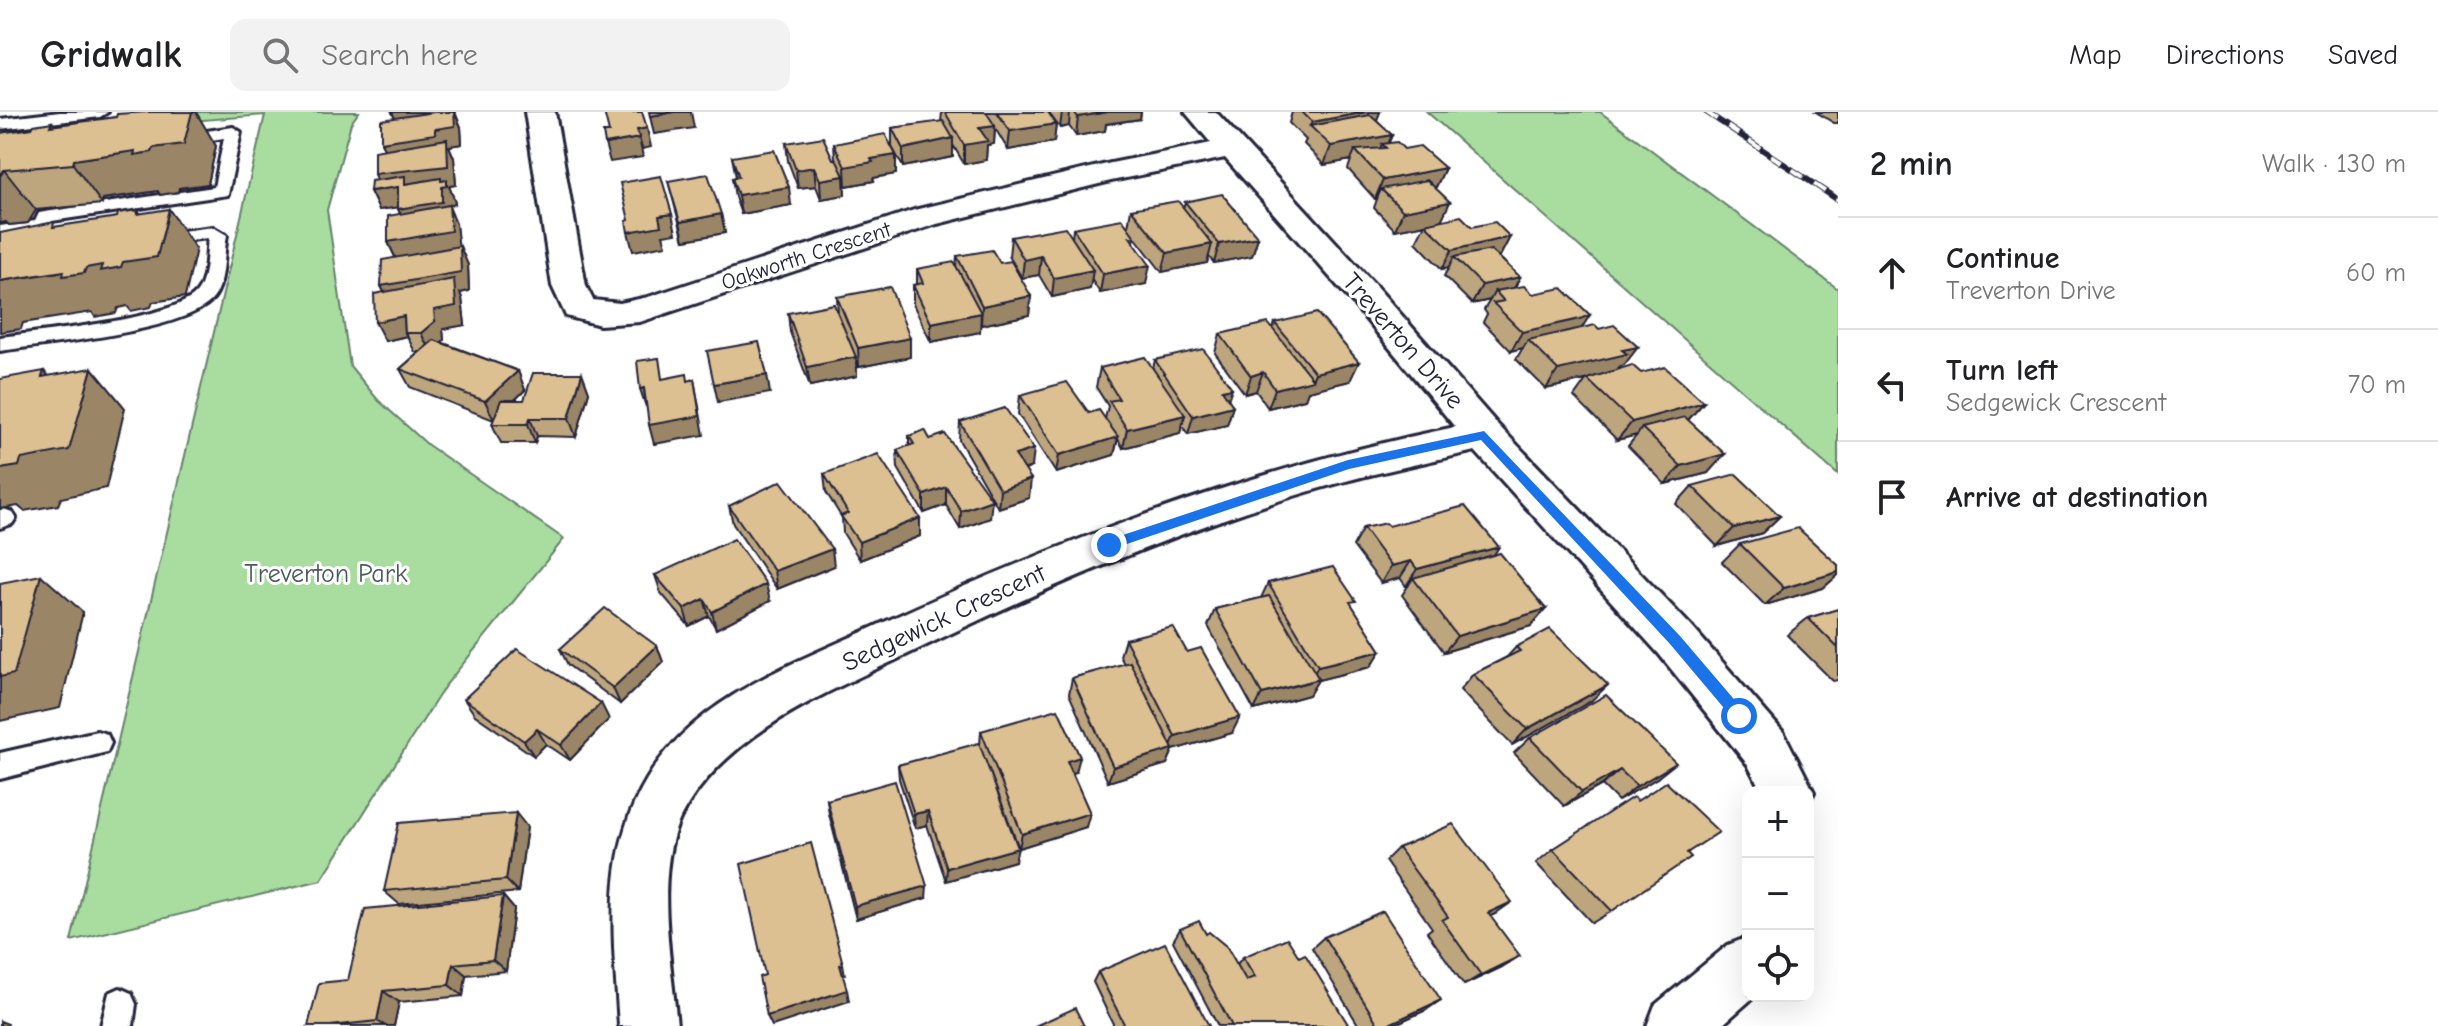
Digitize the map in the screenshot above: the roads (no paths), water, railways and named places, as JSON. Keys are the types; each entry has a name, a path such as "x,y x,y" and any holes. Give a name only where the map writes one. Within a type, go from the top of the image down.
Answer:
{"street":[{"name":"Oakworth Crescent","path":"540,112 569,286 579,308 599,316 627,315 661,305 926,217 1111,172 1232,148"},
{"name":"Treverton Drive","path":"1200,112 1363,293 1484,435 1675,640 1766,749 1785,786"},
{"name":"Sedgewick Crescent","path":"648,1026 640,879 647,838 665,795 705,746 753,710 968,603 1109,545 1348,465 1484,435"},
{"path":"1676,1026 1742,970"}],"lane":[{"path":"0,124 54,115 100,112"},
{"path":"0,231 42,225 45,217 222,191 233,132 156,144"},
{"path":"0,344 164,317 198,302 207,294 218,235 213,232 133,242"},
{"path":"0,766 97,743"}],"railway":[{"path":"1706,112 1838,200"}],"park label":[{"name":"Treverton Park","path":"326,574"}]}
